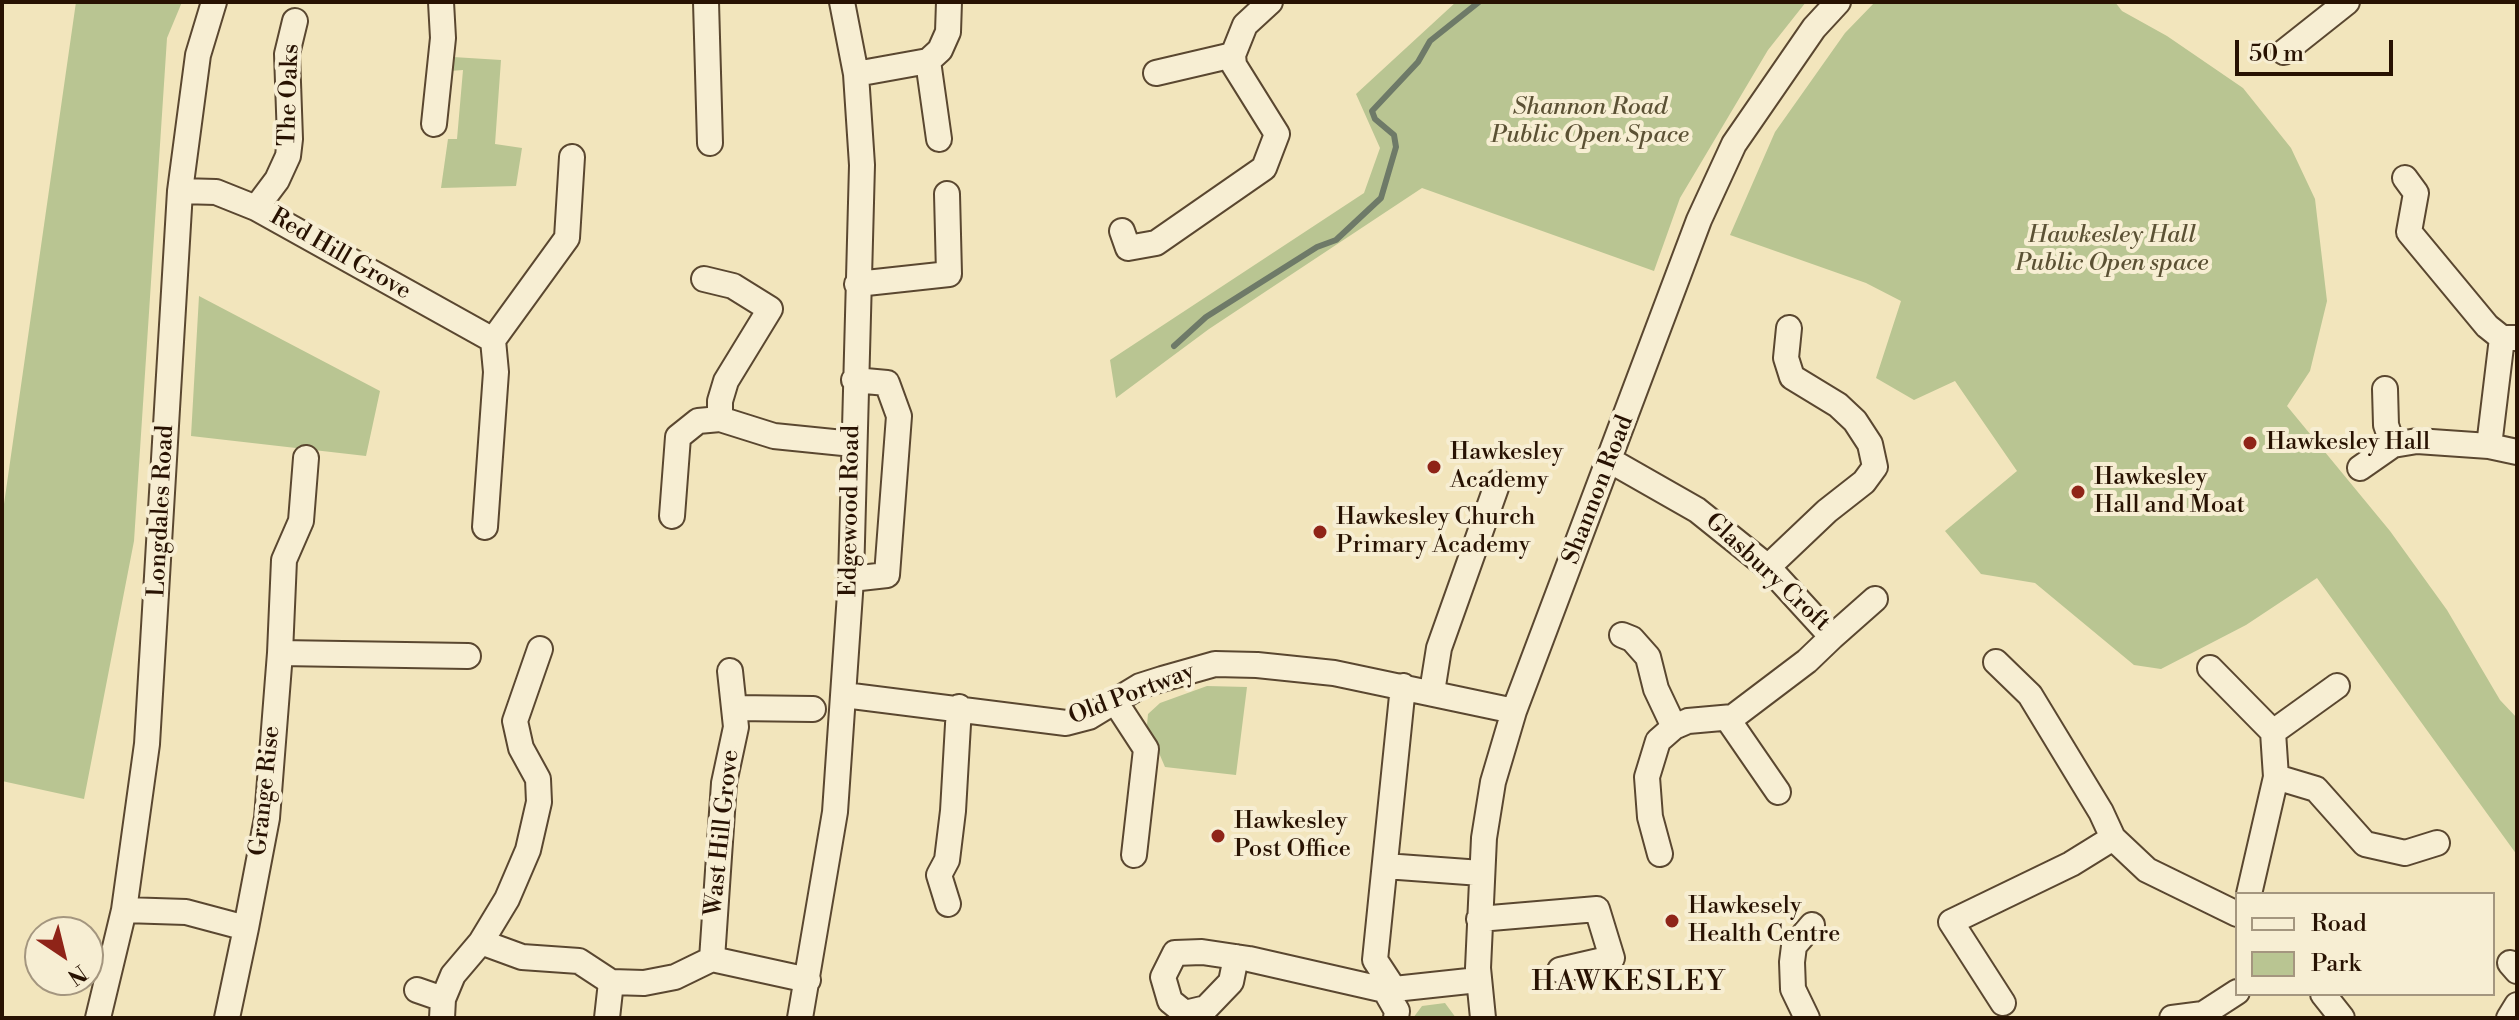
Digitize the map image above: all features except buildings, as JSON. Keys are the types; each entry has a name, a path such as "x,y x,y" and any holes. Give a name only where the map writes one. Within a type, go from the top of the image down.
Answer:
{"street":[{"name":"Longdales Road","path":"98,1018 124,910 147,744 180,191 198,55 214,2"},
{"path":"434,124 443,38 441,2"},
{"path":"706,2 710,143"},
{"name":"Edgewood Road","path":"800,1018 828,873 851,579 862,165 856,74 842,2"},
{"path":"856,74 928,61 940,50 948,32 949,2"},
{"path":"1122,231 1128,248 1156,243 1264,168 1277,134 1234,65 1233,55 1245,25 1270,2"},
{"name":"Shannon Road","path":"1483,1018 1478,980 1481,873 1493,782 1514,711 1611,461 1699,220 1734,144 1814,28 1838,2"},
{"path":"2284,52 2347,2"},
{"name":"The Oaks","path":"256,208 277,180 288,156 287,54 295,21"},
{"path":"1156,73 1233,55"},
{"path":"928,61 939,139"},
{"path":"485,527 496,372 493,340 567,238 572,157"},
{"path":"2405,178 2416,193 2409,232 2471,308 2510,338 2489,446"},
{"name":"Red Hill Grove","path":"180,191 216,192 256,208 493,340"},
{"path":"857,284 949,274 947,194"},
{"path":"704,279 733,286 770,309 726,381 720,401 720,419"},
{"path":"1768,567 1827,511 1864,482 1875,467 1870,444 1855,421 1838,405 1792,377 1786,358 1789,328"},
{"path":"851,579 887,575 899,416 887,383 854,380"},
{"path":"2385,389 2386,425 2393,445"},
{"path":"672,516 678,437 698,421 720,419 774,436 853,444"},
{"path":"2360,468 2393,445 2417,441 2489,446 2517,452"},
{"name":"Grange Rise","path":"227,1018 267,818 284,560 301,521 306,458"},
{"name":"Glasbury Croft","path":"1611,461 1697,510 1768,567 1832,637 1875,599"},
{"path":"1432,692 1439,648 1498,482"},
{"path":"1622,635 1632,639 1648,657 1656,689 1674,727"},
{"path":"1660,854 1650,817 1647,777 1658,741 1674,727 1688,721 1727,718 1807,661 1832,637"},
{"path":"417,990 443,1008 453,975 481,942 507,899 528,850 539,802 538,779 521,748 515,721 540,649"},
{"path":"280,653 468,656"},
{"path":"1996,662 2030,695 2113,838 2147,870 2235,913"},
{"name":"Old Portway","path":"844,695 959,707 1066,723 1116,703 1140,686 1215,664 1334,673 1514,711"},
{"path":"2210,668 2273,732 2276,777 2249,892"},
{"name":"Wast Hill Grove","path":"712,959 724,783 736,727 730,671"},
{"path":"1396,1018 1397,1011 1375,960 1403,686"},
{"path":"2273,732 2337,686"},
{"path":"1116,703 1146,749 1134,855"},
{"path":"948,904 939,875 947,860 953,811 959,707"},
{"path":"736,708 813,709"},
{"path":"1727,718 1778,792"},
{"path":"2276,777 2316,789 2365,844 2405,853 2437,843"},
{"path":"2003,1003 1951,922 2071,864 2113,838"},
{"path":"1385,866 1481,873"},
{"path":"1479,919 1597,909 1612,958 1560,970"},
{"path":"124,910 186,912 246,928"},
{"path":"1807,1018 1793,989 1792,962 1794,946 1812,925"},
{"path":"481,942 522,957 579,961 611,982 644,983 675,977 712,959 808,980"},
{"path":"1236,957 1389,990 1478,980"},
{"path":"607,1018 611,982"},
{"path":"2172,1018 2203,1014 2235,993"},
{"path":"2325,996 2342,1018"},
{"path":"2509,1018 2517,1005"}],"green space":[{"path":"76,2 182,2 167,38 134,541 84,799 2,781 2,518"},
{"name":"Shannon Road Public Open Space","path":"1456,2 1806,2 1768,50 1680,198 1654,271 1422,188 1209,329 1116,398 1110,360 1364,193 1380,148 1356,94"},
{"name":"Hawkesley Hall Public Open space","path":"1875,2 2115,2 2122,11 2167,36 2243,88 2291,148 2315,199 2327,301 2310,371 2287,406 2390,531 2447,610 2500,700 2517,718 2517,855 2317,578 2246,625 2161,669 2134,665 2035,583 1981,574 1945,531 2017,471 1955,381 1914,400 1876,378 1901,301 1866,283 1730,235 1775,132 1845,33"},
{"path":"453,57 501,60 495,144 522,148 516,186 441,188 448,139 457,139 463,70 450,71"},
{"path":"199,296 380,391 366,456 191,436"},
{"path":"1207,686 1247,687 1236,775 1165,767 1147,725 1148,714 1160,703"},
{"path":"1445,1003 1456,1018 1413,1018 1422,1006"}],"waterway":[{"path":"1174,346 1206,317 1317,247 1336,240 1381,198 1396,147 1394,135 1375,119 1372,111 1418,62 1430,41 1479,2"}],"place":[{"name":"Hawkesley Hall","path":"2250,443"},
{"name":"Hawkesley Academy","path":"1434,467"},
{"name":"Hawkesley Hall and Moat","path":"2078,492"},
{"name":"Hawkesley Church Primary Academy","path":"1320,532"},
{"name":"Hawkesley Post Office","path":"1218,836"},
{"name":"Hawkesely Health Centre","path":"1672,921"}],"district":[{"name":"HAWKESLEY","path":"1629,983"}]}
